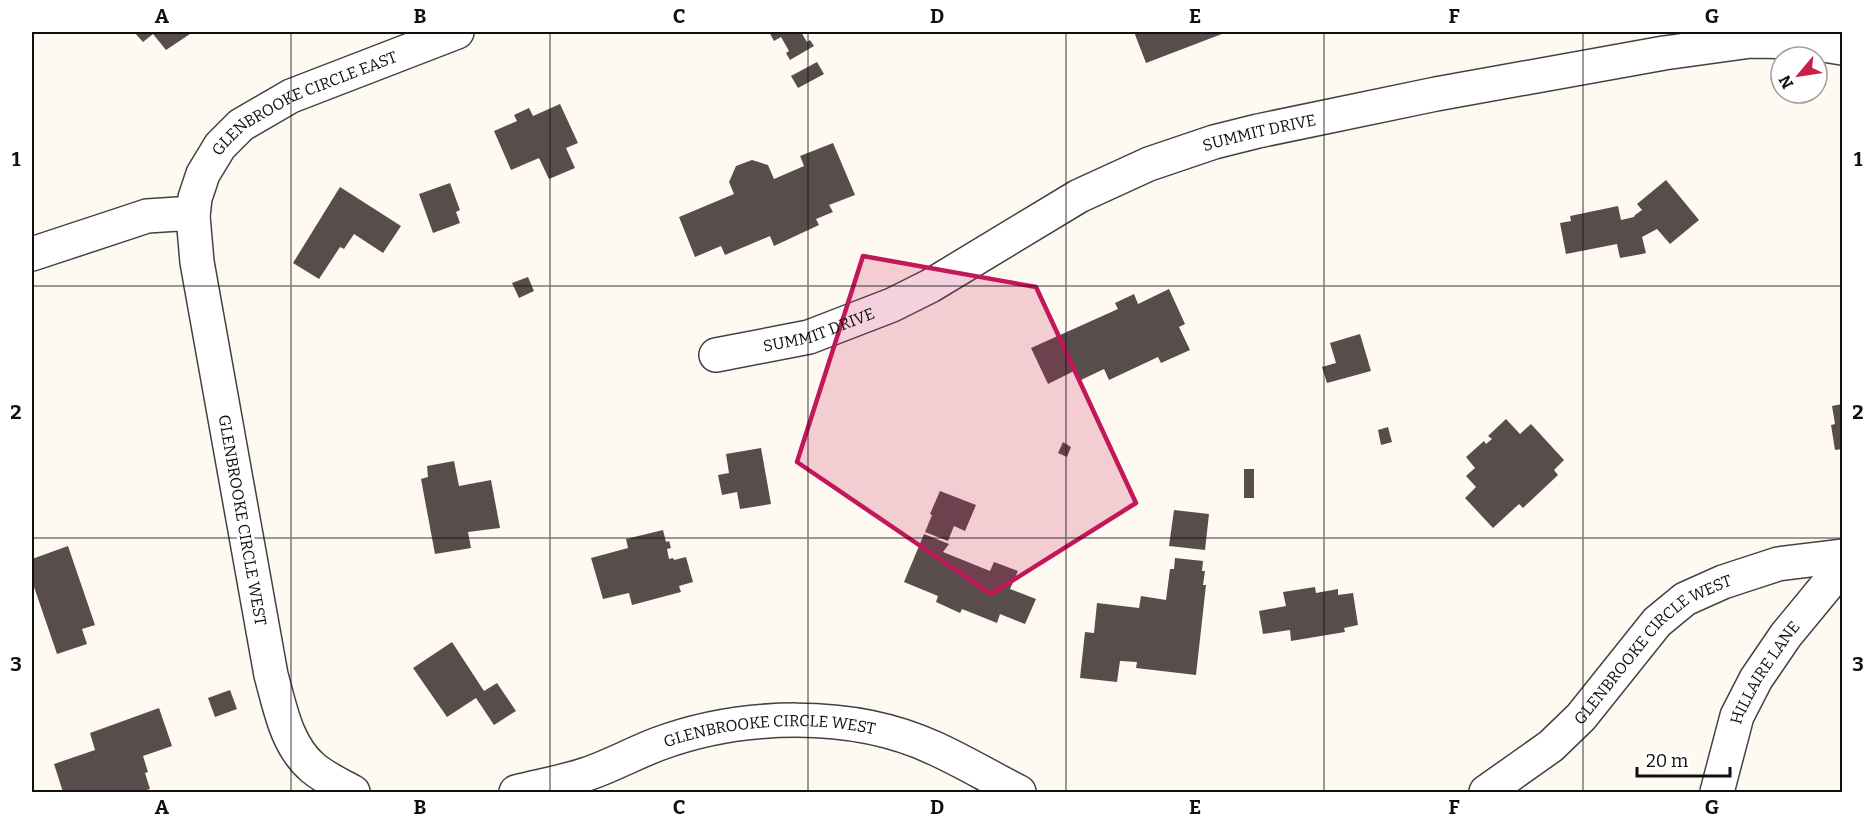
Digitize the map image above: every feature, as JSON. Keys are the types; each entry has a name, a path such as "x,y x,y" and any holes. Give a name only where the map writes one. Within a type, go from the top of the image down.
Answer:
{"street":[{"name":"GLENBROOKE CIRCLE EAST","path":"193,216 195,198 203,174 220,146 241,125 291,96 457,32"},
{"name":"SUMMIT DRIVE","path":"716,355 809,337 892,305 930,286 1079,196 1149,164 1214,142 1269,128 1436,94 1664,53 1750,41 1805,42 1842,48"},
{"path":"32,254 147,216 178,214 193,216"},
{"name":"GLENBROOKE CIRCLE WEST","path":"193,216 197,262 260,616 271,675 284,723 291,740 311,766 353,792"},
{"name":"GLENBROOKE CIRCLE WEST","path":"1486,792 1551,746 1581,717 1657,622 1685,599 1723,582 1778,564 1842,556"},
{"name":"HILLAIRE LANE","path":"1717,792 1737,716 1756,679 1786,635 1842,567"},
{"name":"GLENBROOKE CIRCLE WEST","path":"516,792 579,783 659,744 708,730 749,722 826,721 887,731 933,747 1019,792"}],"highlighted area":[{"path":"863,256 1036,287 1136,503 991,594 797,462"}],"building":[{"path":"134,32 193,32 166,50 153,34 143,42"},
{"path":"769,32 801,32 807,42 810,40 814,46 790,60 786,53 789,51 781,37 774,41"},
{"path":"1134,32 1227,32 1146,63"},
{"path":"817,62 824,74 798,88 791,76"},
{"path":"560,104 578,143 566,148 575,168 549,179 539,158 511,170 494,131 517,121 514,115 529,108 533,116"},
{"path":"833,143 855,195 829,205 833,212 816,219 819,225 774,246 770,236 725,255 721,246 695,257 679,217 734,194 729,182 736,166 752,160 768,165 774,179 804,166 800,156"},
{"path":"1666,180 1699,220 1670,244 1657,229 1642,237 1646,253 1620,258 1617,244 1566,254 1560,223 1571,221 1570,216 1618,206 1621,220 1634,217 1642,210 1637,204"},
{"path":"450,183 460,210 456,212 460,223 433,233 419,194"},
{"path":"340,187 401,226 383,253 354,234 344,249 340,247 319,279 293,263"},
{"path":"528,277 534,291 519,298 512,283"},
{"path":"1169,289 1185,324 1179,327 1190,350 1161,363 1158,357 1109,380 1104,369 1081,380 1076,370 1048,384 1031,348 1118,309 1115,303 1134,294 1138,304"},
{"path":"1360,334 1371,371 1327,383 1322,367 1336,363 1330,343"},
{"path":"1842,404 1842,449 1835,450 1831,425 1835,424 1832,406"},
{"path":"1506,419 1520,434 1531,424 1564,460 1554,470 1558,475 1523,508 1519,504 1493,528 1465,498 1476,487 1466,476 1475,468 1466,457 1484,441 1486,444 1492,439 1488,436"},
{"path":"1388,427 1392,442 1381,445 1378,430"},
{"path":"1063,442 1071,447 1067,457 1058,453"},
{"path":"761,448 771,504 740,509 737,492 722,495 718,475 729,473 726,454"},
{"path":"454,461 459,486 491,480 500,528 468,532 471,548 435,554 421,479 428,477 427,466"},
{"path":"1244,469 1254,469 1254,498 1244,498"},
{"path":"940,491 976,505 965,531 954,526 948,541 925,532"},
{"path":"1174,510 1209,514 1205,550 1169,546"},
{"path":"663,530 666,542 669,541 671,548 667,549 669,559 686,557 693,582 679,586 681,592 632,605 629,593 603,599 591,558 628,548 626,539"},
{"path":"924,534 949,544 943,552 990,571 994,562 1018,571 1010,589 1036,599 1025,624 1000,614 997,623 962,609 960,613 936,602 938,596 904,582"},
{"path":"68,546 95,625 82,629 87,644 57,654 32,581 32,559"},
{"path":"1175,558 1203,561 1202,571 1205,571 1203,585 1206,585 1196,675 1136,668 1137,662 1120,661 1117,682 1080,678 1085,632 1094,633 1097,603 1139,608 1141,596 1166,600 1170,569 1174,569"},
{"path":"1315,587 1316,593 1338,589 1338,595 1353,593 1358,625 1344,628 1345,632 1291,641 1290,630 1263,634 1259,611 1286,606 1283,592"},
{"path":"452,642 484,691 497,683 516,711 494,725 476,698 447,717 413,668"},
{"path":"230,690 237,709 215,717 208,698"},
{"path":"159,708 172,746 143,756 150,789 140,792 63,792 54,764 95,750 90,733"}]}
